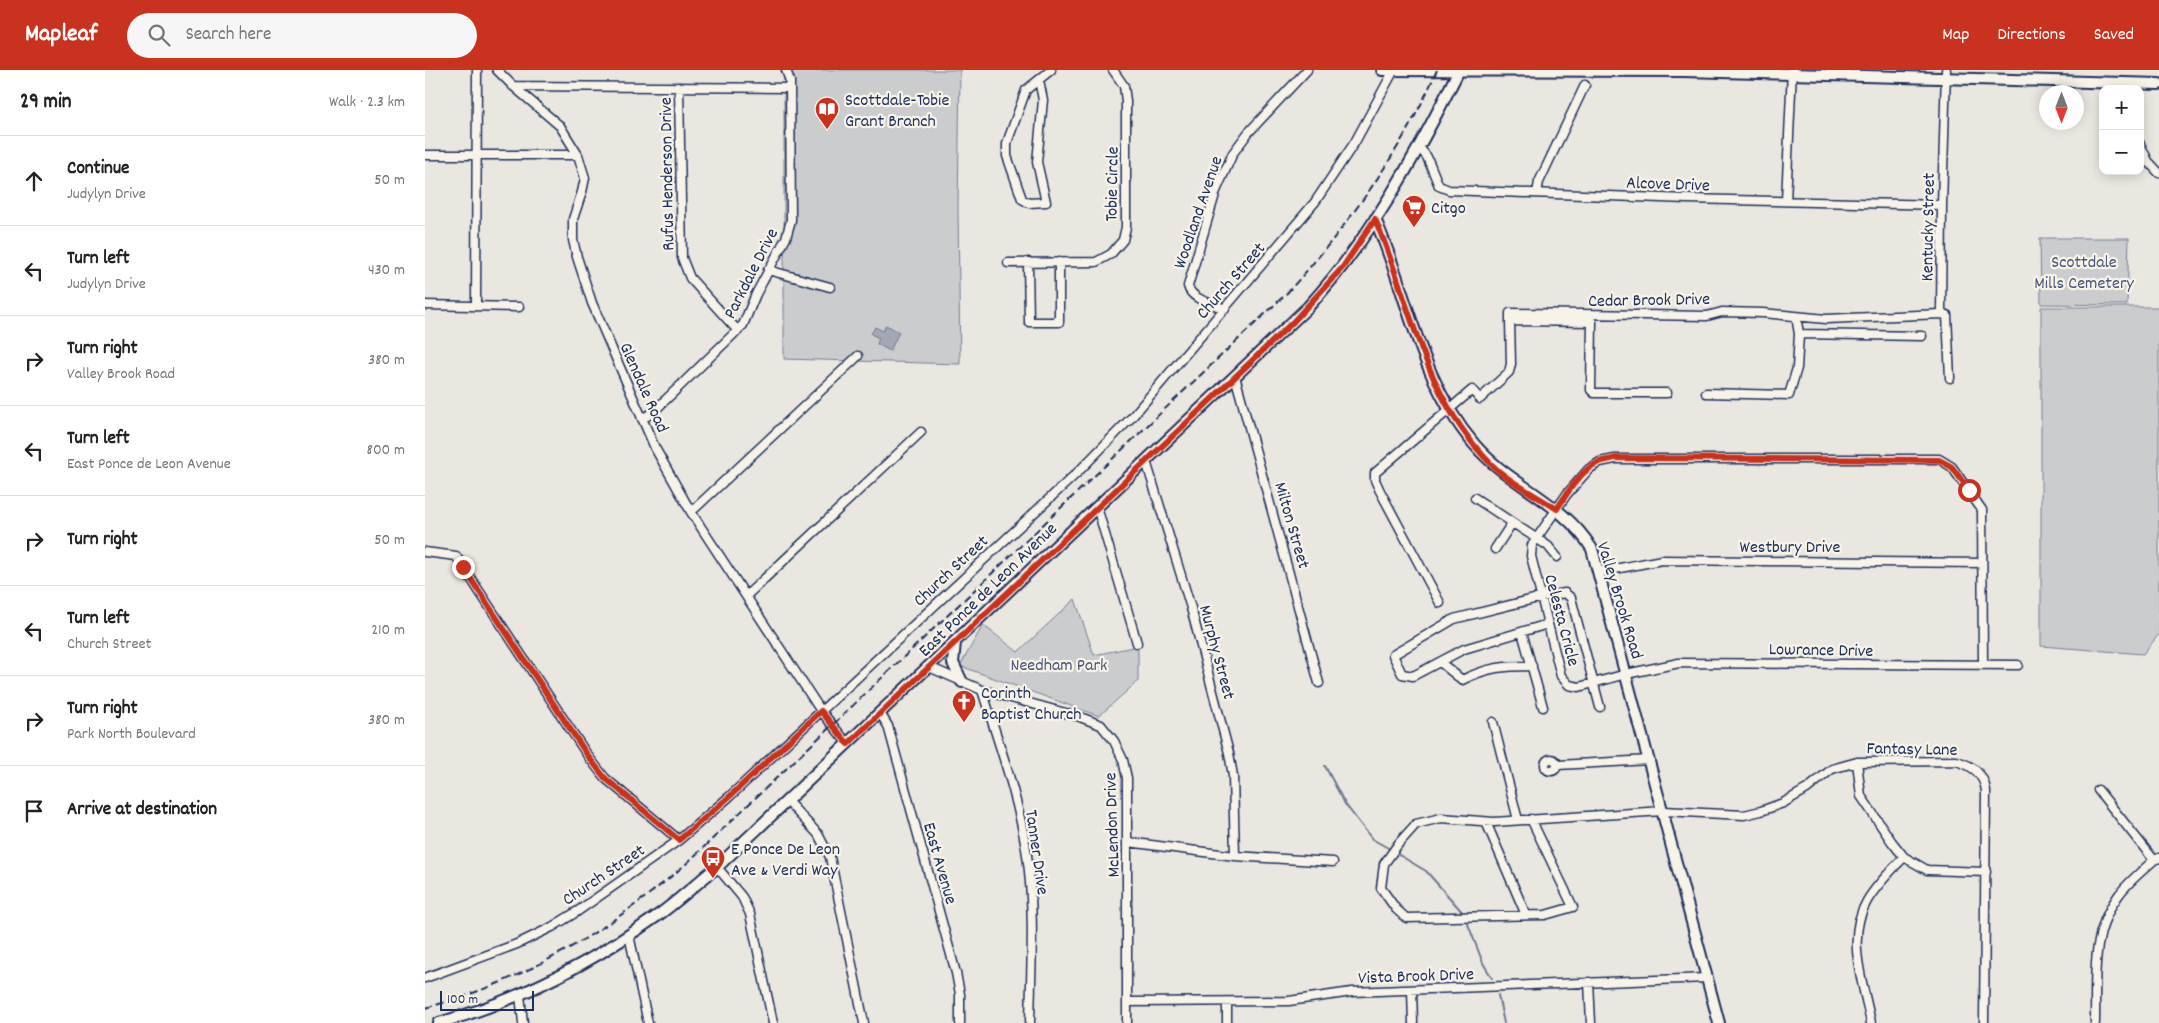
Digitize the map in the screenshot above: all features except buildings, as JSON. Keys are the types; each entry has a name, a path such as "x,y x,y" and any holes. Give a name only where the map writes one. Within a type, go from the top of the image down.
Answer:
{"main road":[{"path":"1382,70 1637,70 1946,74 2121,85"},
{"name":"East Ponce de Leon Avenue","path":"439,1023 473,1013 520,995 583,964 659,914 717,867 1146,461 1324,289 1353,253 1375,219 1419,147 1459,70"},
{"path":"2144,85 2159,84"},
{"name":"Valley Brook Road","path":"1375,219 1423,358 1449,409 1473,443 1493,465 1557,509 1582,532 1592,549 1719,1023"},
{"path":"955,642 953,663 962,682"}],"street":[{"path":"476,306 477,70"},
{"name":"Glendale Road","path":"497,70 560,126 578,155 585,178 573,219 573,240 577,257 592,303 655,448 691,512 821,711 848,744"},
{"name":"Parkdale Drive","path":"642,419 652,413 738,331 786,238 791,220 790,88 789,75 786,70"},
{"path":"1039,80 1043,100 1037,162 1046,202 1029,203 1022,199 1007,156 1007,143 1026,90 1051,70"},
{"name":"Tobie Circle","path":"1008,262 1096,262 1111,254 1123,240 1126,227 1126,101 1125,86 1113,70"},
{"name":"Woodland Avenue","path":"1225,309 1195,296 1190,292 1188,286 1216,190 1233,152 1247,133 1307,70"},
{"name":"Church Street","path":"425,978 517,944 552,926 578,911 679,840 729,797 1079,470 1132,417 1301,220 1355,142 1394,70"},
{"path":"1786,201 1792,72"},
{"name":"Kentucky Street","path":"1946,74 1941,205 1941,314 1947,314 1950,378"},
{"path":"1537,193 1539,182 1585,85"},
{"path":"513,86 790,88"},
{"name":"Rufus Henderson Drive","path":"679,87 682,258 691,278 738,331"},
{"name":"Alcove Drive","path":"1419,147 1427,157 1442,189 1941,205"},
{"path":"2144,152 2148,161 2159,173"},
{"path":"425,155 578,155"},
{"path":"1028,262 1029,322 1059,322 1059,262"},
{"path":"768,270 830,287"},
{"path":"425,305 519,307"},
{"name":"Cedar Brook Drive","path":"1449,409 1473,390 1480,399 1509,372 1511,364 1510,321 1593,319 1655,314 1707,316 1722,312 1826,319 1941,314"},
{"path":"1705,393 1789,395 1797,368 1799,334 1796,316"},
{"name":"Cedar Brook Drive","path":"1593,319 1591,390 1595,393 1667,392"},
{"path":"1799,334 1922,336"},
{"path":"691,512 858,356"},
{"name":"Milton Street","path":"1235,376 1296,592 1319,683"},
{"path":"1439,602 1380,491 1375,480 1375,473 1449,409"},
{"path":"746,596 921,432"},
{"name":"Celesta Cricle","path":"1626,674 1579,686 1569,685 1561,676 1531,556 1532,545 1567,494 1589,469 1600,462 1615,458 1939,460 1952,467 1982,510 1983,664"},
{"name":"Murphy Street","path":"1146,461 1173,556 1191,608 1229,753 1233,776 1235,856"},
{"path":"1475,498 1548,546 1557,557"},
{"path":"1097,507 1137,643"},
{"path":"1495,549 1512,523"},
{"path":"425,552 456,556 588,756 605,778 679,840"},
{"name":"Westbury Drive","path":"1599,572 1662,560 1982,563"},
{"path":"1548,624 1464,649 1413,676 1402,674 1393,655 1454,619 1565,593 1571,598 1600,706"},
{"path":"1522,632 1543,706"},
{"path":"1439,662 1462,680 1474,674 1502,666 1532,666"},
{"name":"Lowrance Drive","path":"1626,674 1679,663 2018,665"},
{"name":"McLendon Drive","path":"929,667 982,690 1080,717 1101,725 1114,741 1123,760 1127,778 1127,1023"},
{"name":"Tanner Drive","path":"982,690 1011,784 1027,855 1031,910 1030,1023"},
{"name":"East Avenue","path":"880,713 888,726 957,973 960,994 960,1023"},
{"path":"1493,722 1518,820"},
{"path":"1558,765 1650,760"},
{"name":"Fantasy Lane","path":"1526,916 1406,918 1396,909 1381,888 1384,864 1416,824 1441,818 1486,822 1663,811 1744,815 1761,812 1783,803 1807,789 1832,769 1857,762 1956,761 1973,768 1981,775 1985,782 1986,791 1984,1023"},
{"path":"1857,762 1861,796 1891,842 1904,857 1927,870 1986,872"},
{"path":"2095,1023 2095,971 2097,945 2102,925 2119,894 2156,859 2098,790"},
{"path":"787,801 818,834 830,856 864,1023"},
{"path":"1486,822 1526,916 1545,915 1573,906 1531,819"},
{"path":"1128,842 1235,856 1333,862"},
{"path":"1871,1023 1856,944 1858,923 1866,902 1879,884 1904,857"},
{"path":"717,867 742,896 750,914 773,1023"},
{"path":"629,935 648,1023"},
{"name":"Vista Brook Drive","path":"1127,1002 1289,1002 1352,992 1707,978"},
{"path":"1589,982 1591,1023"},
{"path":"1412,990 1413,1023"},
{"path":"520,995 523,1023"},
{"path":"1227,1002 1227,1023"}],"green space":[{"path":"784,70 960,70 958,208 960,364 784,359"},
{"name":"Scottdale Mills Cemetery","path":"2040,238 2129,238 2127,305 2041,304"},
{"path":"2041,307 2159,307 2159,634 2143,654 2041,646"},
{"name":"Needham Park","path":"1075,599 1094,655 1138,646 1138,681 1099,716 960,666 983,625 1018,652"}],"shaded area":[{"path":"886,325 899,332 890,351 877,344 879,338 871,334 875,327 883,331"}],"waterway":[{"path":"1325,766 1345,804 1372,839 1390,849"},
{"path":"1394,852 1426,871 1464,914"},
{"path":"1466,919 1483,963 1492,978"},
{"path":"1498,995 1504,1023"}],"railway":[{"path":"425,1008 497,984 564,951 627,910 687,863 1287,293 1330,242 1371,188 1407,130 1437,70"}],"place":[{"name":"Scottdale-Tobie Grant Branch","path":"827,130"},
{"name":"Citgo","path":"1414,228"},
{"name":"Corinth Baptist Church","path":"964,723"},
{"name":"E Ponce De Leon Ave & Verdi Way","path":"713,879"}],"route":[{"path":"463,567 588,756 605,778 679,840 729,797 821,711 848,744 1293,322 1343,267 1375,219 1423,358 1449,409 1473,443 1493,465 1557,509 1567,494 1589,469 1600,462 1615,458 1939,460 1952,467 1969,490"}]}
